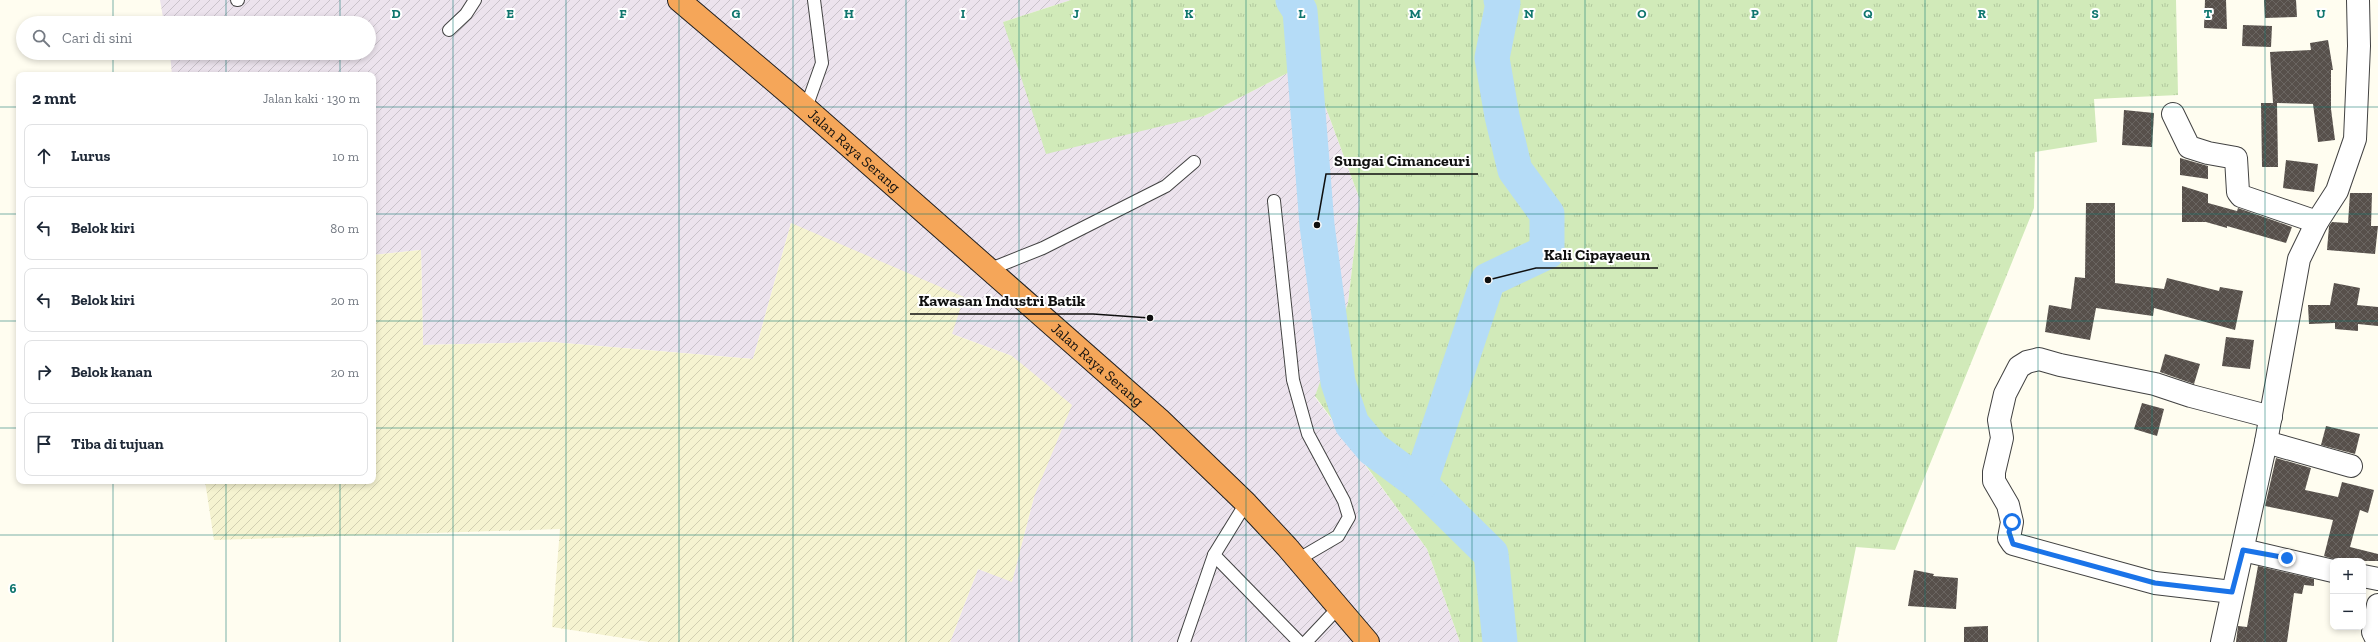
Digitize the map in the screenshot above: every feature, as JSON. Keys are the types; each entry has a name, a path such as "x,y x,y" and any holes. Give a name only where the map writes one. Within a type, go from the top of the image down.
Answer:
{"highway":[{"name":"Jalan Raya Serang","path":"679,0 806,108 988,270 1159,419 1246,503 1368,642"}],"street":[{"path":"2222,642 2266,442 2299,259 2316,222 2337,191 2355,139 2359,46 2358,0"},
{"path":"2172,114 2189,146 2208,153 2236,158 2238,192 2241,196 2316,222"},
{"path":"2232,592 2155,583 2013,544 2009,532 2012,522 2009,510 1994,481 1994,472 2002,438 1999,420 2005,394 2019,367 2027,362 2039,359 2060,365 2155,384 2191,396 2271,417"},
{"path":"2266,442 2351,466"},
{"path":"2243,550 2330,570"},
{"path":"2366,577 2378,579"},
{"path":"2378,605 2373,632 2378,642"}],"lane":[{"path":"449,30 466,14 475,0"},
{"path":"806,108 822,63 814,0"},
{"path":"988,270 1043,248 1166,186 1194,162"},
{"path":"1274,201 1293,380 1308,434 1344,502 1349,516 1338,536 1297,560"},
{"path":"1184,642 1214,555 1246,503"},
{"path":"1214,555 1298,642"},
{"path":"1306,642 1338,608"}],"shaded area":[{"path":"160,0 1071,0 1003,22 1204,116 1309,62 1360,200 1348,303 1315,397 1427,549 1460,642 950,642 978,569 1012,581 1034,497 1012,356 952,334 791,223 753,359 551,342 423,345 421,250 376,255 376,72 172,72 171,60 376,60 376,16 163,16"},
{"path":"791,223 964,297 952,334 1012,356 1072,405 1034,497 1012,582 978,569 950,642 649,642 552,627 560,529 214,540 205,484 376,484 376,255 421,250 423,345 551,342 753,359"}],"green space":[{"path":"1071,0 2176,0 2178,95 2094,99 2097,142 2035,152 2034,208 1895,550 1856,547 1837,642 1460,642 1427,549 1315,396 1348,303 1360,200 1309,62 1204,116 1046,154 1003,22"}],"building":[{"path":"2205,0 2226,0 2227,29 2204,28"},
{"path":"2264,0 2296,0 2297,17 2265,18"},
{"path":"2243,25 2272,26 2271,47 2242,46"},
{"path":"2328,40 2333,70 2331,70 2331,109 2335,140 2318,142 2313,104 2277,103 2278,167 2262,167 2261,103 2273,103 2270,52 2311,50 2310,43"},
{"path":"2124,110 2154,113 2152,147 2122,145"},
{"path":"2180,158 2208,166 2208,179 2180,175"},
{"path":"2286,160 2318,164 2314,192 2283,188"},
{"path":"2182,186 2208,194 2208,203 2237,211 2238,208 2292,227 2286,243 2227,226 2227,228 2206,222 2182,222"},
{"path":"2350,193 2372,193 2371,226 2378,226 2375,254 2327,250 2329,226 2332,222 2348,223"},
{"path":"2086,203 2115,203 2115,283 2164,289 2167,278 2219,291 2220,287 2243,291 2235,330 2154,308 2153,316 2096,308 2090,340 2045,332 2049,305 2071,309 2075,277 2085,278"},
{"path":"2334,283 2360,288 2357,305 2378,307 2378,326 2358,324 2358,331 2335,329 2335,323 2309,324 2308,305 2330,305"},
{"path":"2226,337 2254,340 2250,369 2222,366"},
{"path":"2165,354 2200,364 2194,384 2160,372"},
{"path":"2142,403 2164,409 2157,436 2134,429"},
{"path":"2326,426 2360,434 2355,454 2321,445"},
{"path":"2276,458 2311,468 2305,490 2338,497 2342,482 2374,490 2368,513 2360,510 2350,547 2378,554 2378,561 2366,561 2366,558 2330,558 2324,556 2333,520 2265,506"},
{"path":"2258,566 2314,579 2314,586 2304,585 2302,594 2294,593 2287,642 2236,642 2238,626 2247,627"},
{"path":"1914,570 1934,574 1933,576 1958,578 1956,609 1908,606"},
{"path":"1988,626 1988,642 1964,642 1964,627"}],"waterway":[{"path":"1293,0 1300,11 1317,225 1338,382 1352,424 1373,449 1420,484 1491,554 1500,642"},
{"path":"1420,484 1488,280 1547,252 1547,214 1515,170 1502,116 1492,58 1503,3 1501,0"}],"place":[{"name":"Sungai Cimanceuri","path":"1317,225"},
{"name":"Kali Cipayaeun","path":"1488,280"},
{"name":"Kawasan Industri Batik","path":"1150,318"}],"route":[{"path":"2012,522 2009,538 2013,544 2155,583 2232,592 2243,550 2287,558"}]}
